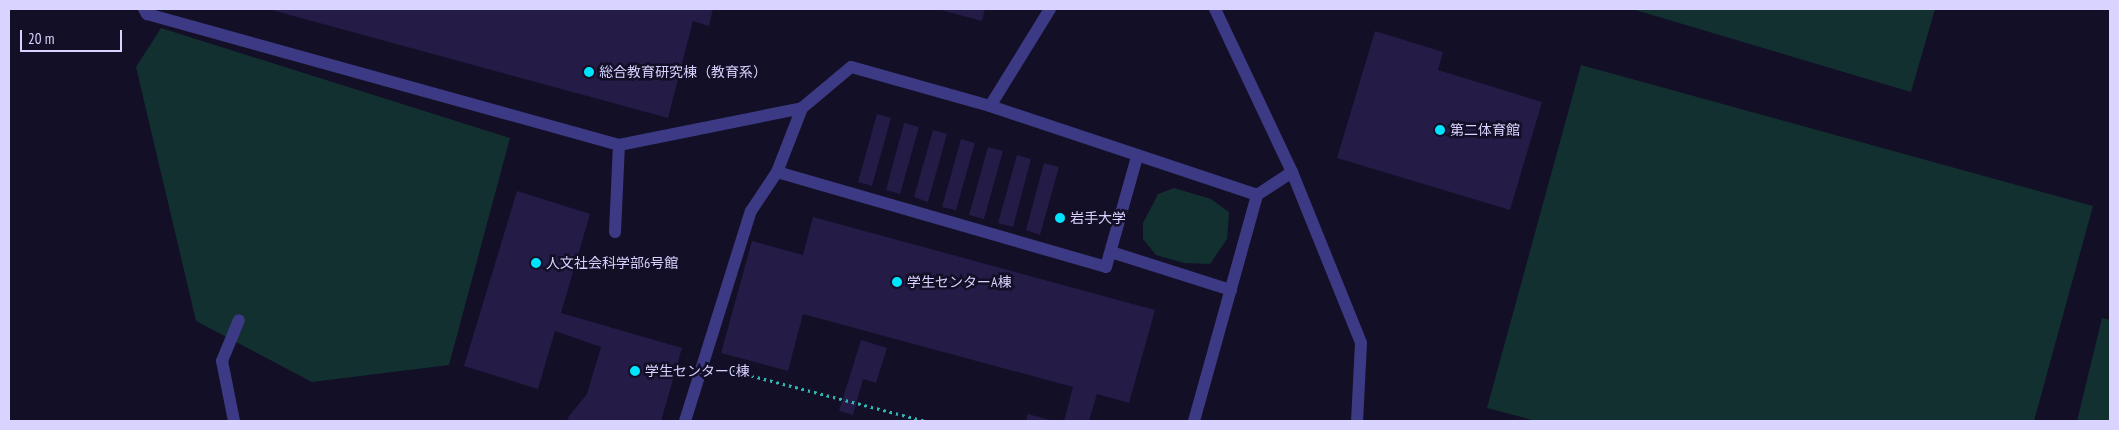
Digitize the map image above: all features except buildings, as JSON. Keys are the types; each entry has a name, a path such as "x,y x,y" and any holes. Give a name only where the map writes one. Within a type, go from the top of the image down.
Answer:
{"lane":[{"path":"144,9 147,14 619,145 802,108 851,67 990,106 1137,157 1258,195"},
{"path":"990,106 1050,9"},
{"path":"1215,9 1292,172 1361,343 1357,421"},
{"path":"685,421 751,211 777,172 802,108"},
{"path":"614,232 619,145"},
{"path":"777,172 1106,266 1137,157"},
{"path":"1194,421 1258,195 1292,172"},
{"path":"1111,252 1231,290"},
{"path":"234,421 222,361 239,320"}],"path":[{"path":"703,363 926,421"}],"green space":[{"path":"1632,9 1935,9 1911,92"},
{"path":"161,28 510,138 449,365 312,382 196,321 136,67"},
{"path":"1581,65 2093,206 2034,421 1536,421 1487,408"},
{"path":"1174,188 1211,199 1229,212 1227,239 1210,264 1184,263 1156,255 1143,239 1143,223 1158,194"},
{"path":"2102,318 2110,320 2110,421 2077,421"}],"place":[{"name":"総合教育研究棟（教育系）","path":"589,72"},
{"name":"第二体育館","path":"1440,130"},
{"name":"岩手大学","path":"1060,218"},
{"name":"人文社会科学部6号館","path":"536,263"},
{"name":"学生センターA棟","path":"897,282"},
{"name":"学生センターC棟","path":"635,371"}]}
